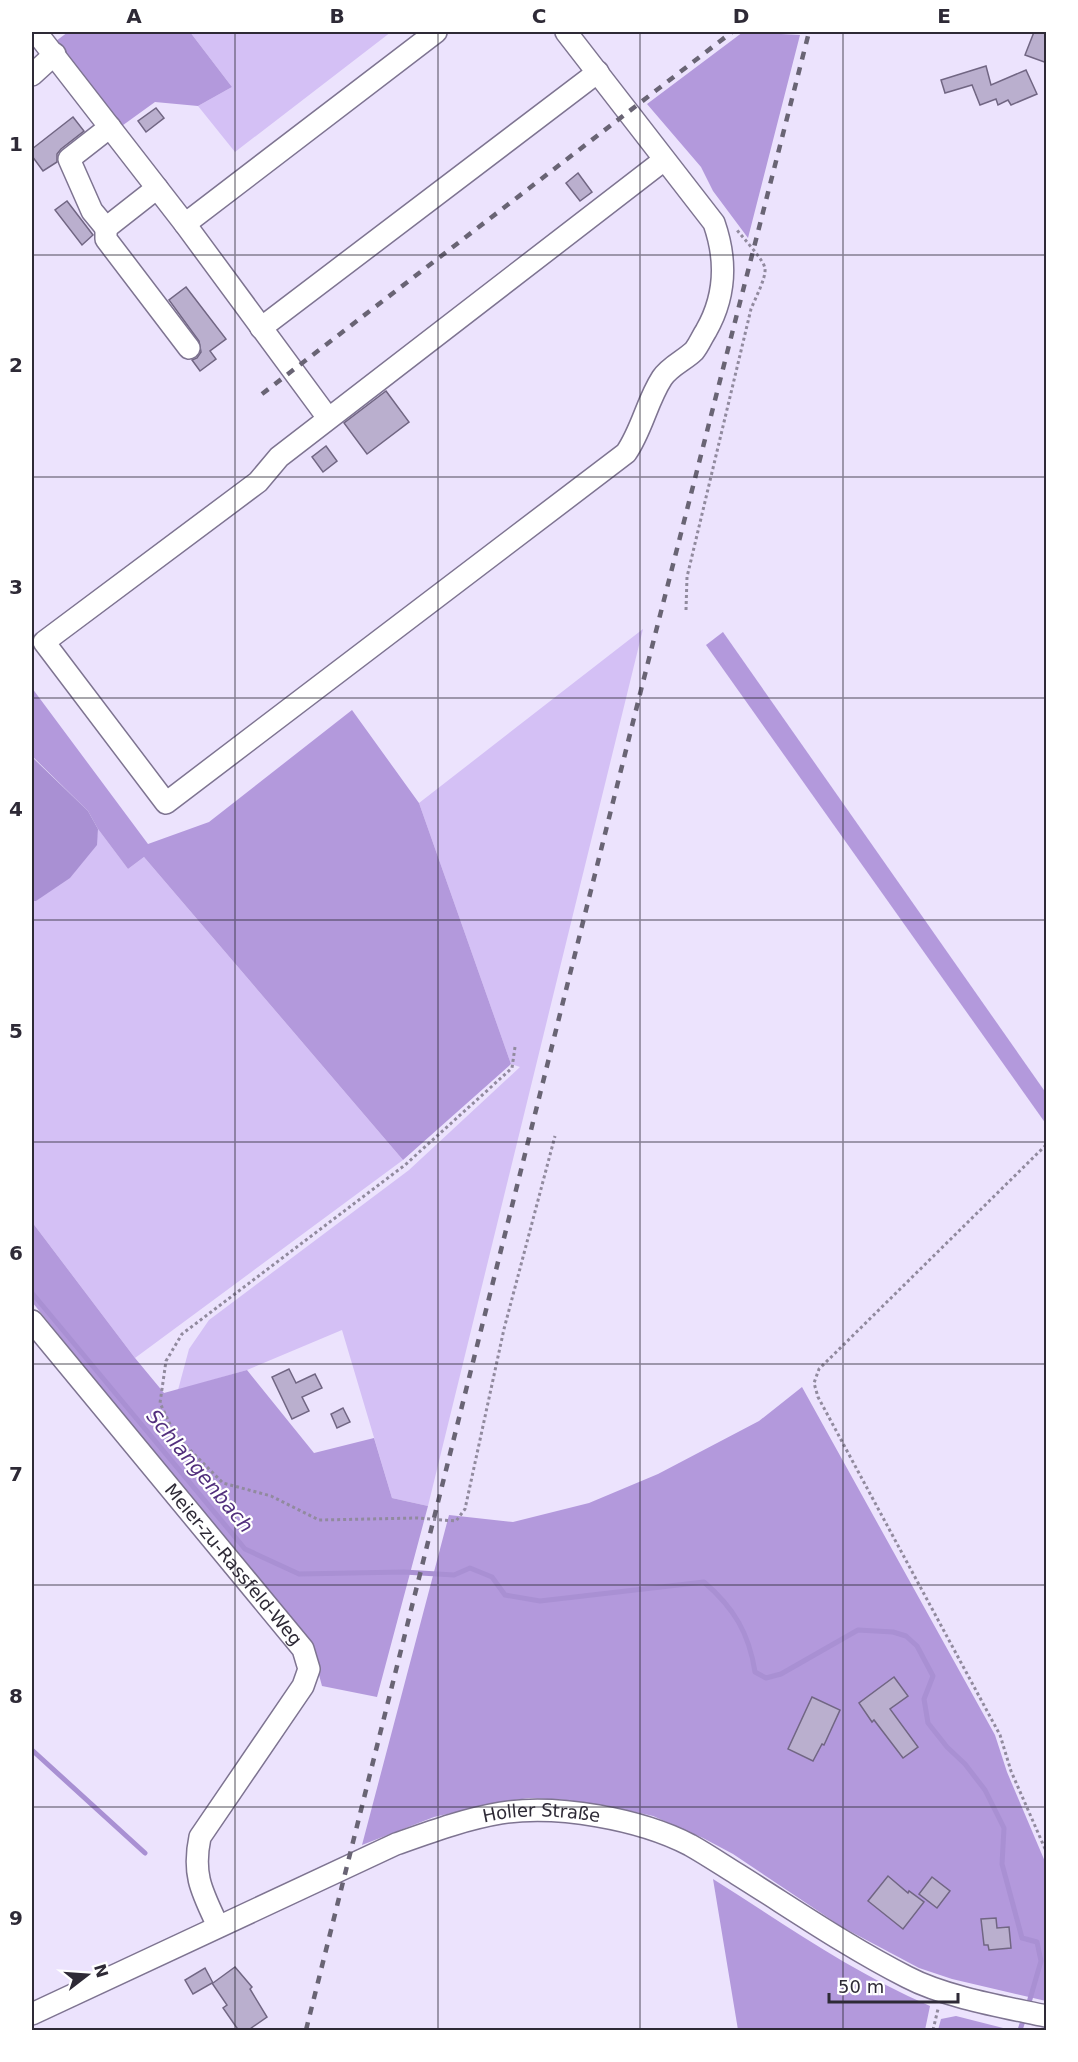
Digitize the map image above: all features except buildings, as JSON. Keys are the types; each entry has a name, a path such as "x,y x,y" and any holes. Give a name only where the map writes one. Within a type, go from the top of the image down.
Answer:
{"street":[{"path":"36,32 185,224 328,418"},
{"path":"185,224 436,32"},
{"path":"566,32 714,224 721,244 723,277 718,304 709,326 695,350 664,375 635,440 626,453 166,803 44,642 258,482 279,458 328,418 664,160"},
{"path":"32,75 55,54"},
{"path":"261,328 598,72"},
{"path":"110,127 69,159 92,211 106,228 106,239 189,348"},
{"path":"106,228 157,188"},
{"name":"Meier-zu-Rassfeld-Weg","path":"32,1321 303,1649 309,1669 303,1686 200,1837 196,1857 198,1878 218,1926"},
{"name":"Holler Straße","path":"32,2014 396,1844 436,1830 502,1813 568,1811 646,1828 689,1845 836,1937 908,1978 942,1991 1043,2015"}],"path":[{"path":"686,610 687,577 751,309 766,270"},
{"path":"515,1047 512,1068 405,1165 182,1334 166,1362 160,1403 175,1435 223,1483 272,1496 319,1520 417,1518 456,1521 465,1509 504,1329 555,1136"},
{"path":"1047,1146 819,1369 814,1383 818,1397 999,1735 1011,1771 1047,1851"},
{"path":"933,2031 939,2002"}],"shaded area":[{"path":"68,32 190,32 232,87 198,106 155,102 119,128 56,41"},
{"path":"190,32 391,32 235,152 198,106 232,87"},
{"path":"743,32 800,35 748,238 713,191 701,167 647,104"},
{"path":"643,629 428,1506 392,1498 342,1330 247,1370 178,1390 189,1349 209,1320 409,1170 520,1067 511,1064 419,803"},
{"path":"723,632 1046,1093 1046,1124 706,645"},
{"path":"32,688 148,844 209,822 352,710 419,803 511,1064 403,1160 144,857 128,869 98,829 88,811 33,757"},
{"path":"32,757 88,811 98,829 97,845 70,878 36,901 32,901"},
{"path":"98,829 128,869 144,857 403,1160 135,1358 32,1222 32,901 36,901 96,845"},
{"path":"32,1222 164,1393 247,1370 314,1453 374,1438 392,1498 428,1506 377,1697 322,1686 311,1645 32,1302"},
{"path":"802,1387 995,1735 1007,1772 1046,1864 1046,2001 952,1979 919,1968 842,1927 733,1854 653,1816 609,1806 529,1798 434,1817 362,1845 449,1515 513,1522 589,1503 658,1474 759,1421"},
{"path":"713,1879 846,1963 930,2006 925,2030 738,2030"},
{"path":"956,2016 1011,2030 938,2030 941,2019"}],"waterway":[{"name":"Schlangenbach","path":"32,1293 245,1549 299,1574 404,1572 454,1575 470,1568 492,1577 505,1595 540,1601 704,1582 732,1612 749,1645 755,1672 766,1678 781,1674 858,1630 893,1632 906,1636 917,1646 933,1676 924,1699 928,1723 985,1790 1004,1828 1002,1864 1022,1938 1037,1942 1041,1961 1028,2006"},
{"path":"32,1750 145,1853"},
{"name":"Schlangenbach","path":"1020,2030 1025,2015"}],"railway":[{"path":"262,394 732,32"},
{"path":"306,2030 642,686 809,32"}]}
